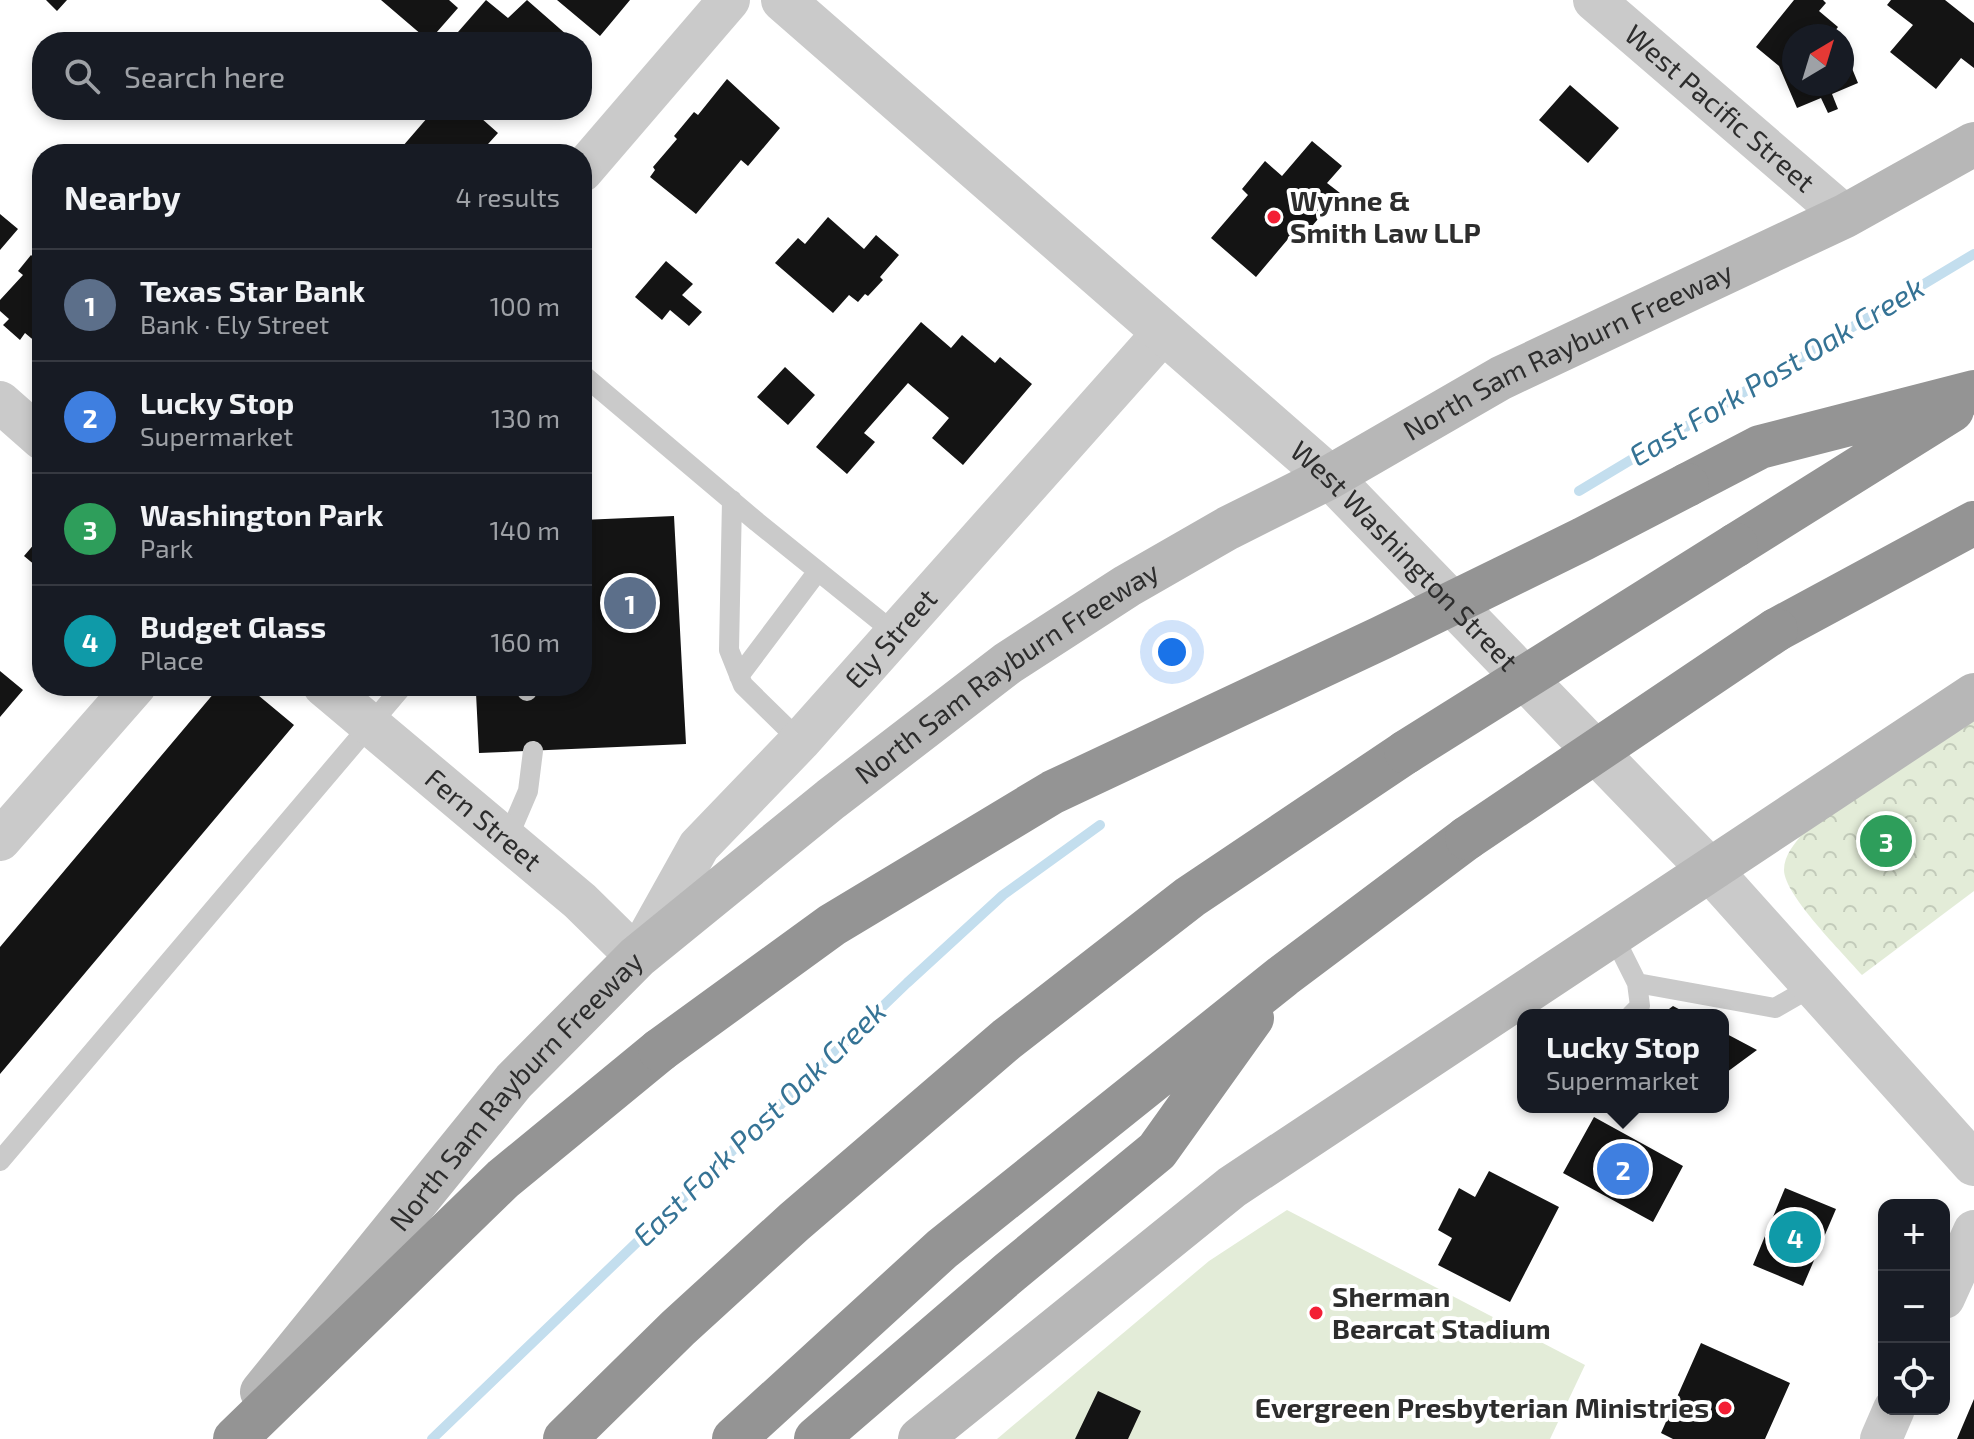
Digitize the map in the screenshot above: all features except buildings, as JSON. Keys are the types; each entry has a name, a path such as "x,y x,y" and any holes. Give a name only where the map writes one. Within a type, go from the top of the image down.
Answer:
{"highway":[{"path":"235,1439 503,1179 660,1050 832,925 1053,792 1448,605 1760,447 1974,394"},
{"path":"565,1439 678,1328 794,1222 1007,1039 1190,897 1406,752 1974,394"},
{"path":"734,1439 942,1249 1283,976 1467,838 1776,630 1974,523"},
{"path":"816,1439 1010,1272 1157,1151 1283,976"}],"main road":[{"name":"North Sam Rayburn Freeway","path":"224,1439 514,1081 637,957 831,799 1008,663 1178,557 1328,478 1501,378 1845,216 1974,144"},
{"path":"920,1439 1232,1187 1505,1016 1613,935 1974,695"}],"street":[{"path":"592,159 729,0"},
{"name":"West Washington Street","path":"783,0 1341,488 1710,870 1974,1164"},
{"name":"West Pacific Street","path":"1594,0 1845,216"},
{"name":"Ely Street","path":"637,957 699,846 800,741 1163,333"},
{"path":"2,407 32,431"},
{"path":"0,840 126,696"},
{"name":"Fern Street","path":"336,696 580,901 637,957"},
{"path":"1950,1285 1974,1231"},
{"path":"1881,1439 1891,1415"}],"lane":[{"path":"592,382 896,634"},
{"path":"732,500 729,650 743,685 800,741"},
{"path":"739,676 818,571"},
{"path":"0,1161 395,696"},
{"path":"507,840 528,791 533,751"},
{"path":"1613,935 1637,983 1640,1006 1637,1009"},
{"path":"1637,983 1775,1008 1815,985"}],"green space":[{"path":"1974,717 1974,891 1862,975 1816,924 1794,894 1784,870 1788,854 1804,832"},
{"name":"Sherman Bearcat Stadium","path":"1287,1210 1585,1365 1550,1439 997,1439 1209,1261"}],"waterway":[{"name":"East Fork Post Oak Creek","path":"1579,491 1974,254"},
{"name":"East Fork Post Oak Creek","path":"432,1439 907,983 1003,895 1100,825"}],"place":[{"name":"Wynne & Smith Law LLP","path":"1274,217"},
{"name":"Texas Star Bank","path":"630,603"},
{"name":"Washington Park","path":"1886,841"},
{"name":"Lucky Stop","path":"1623,1169"},
{"name":"Budget Glass","path":"1795,1237"},
{"name":"Sherman Bearcat Stadium","path":"1316,1313"},
{"name":"Evergreen Presbyterian Ministries","path":"1725,1408"}]}
